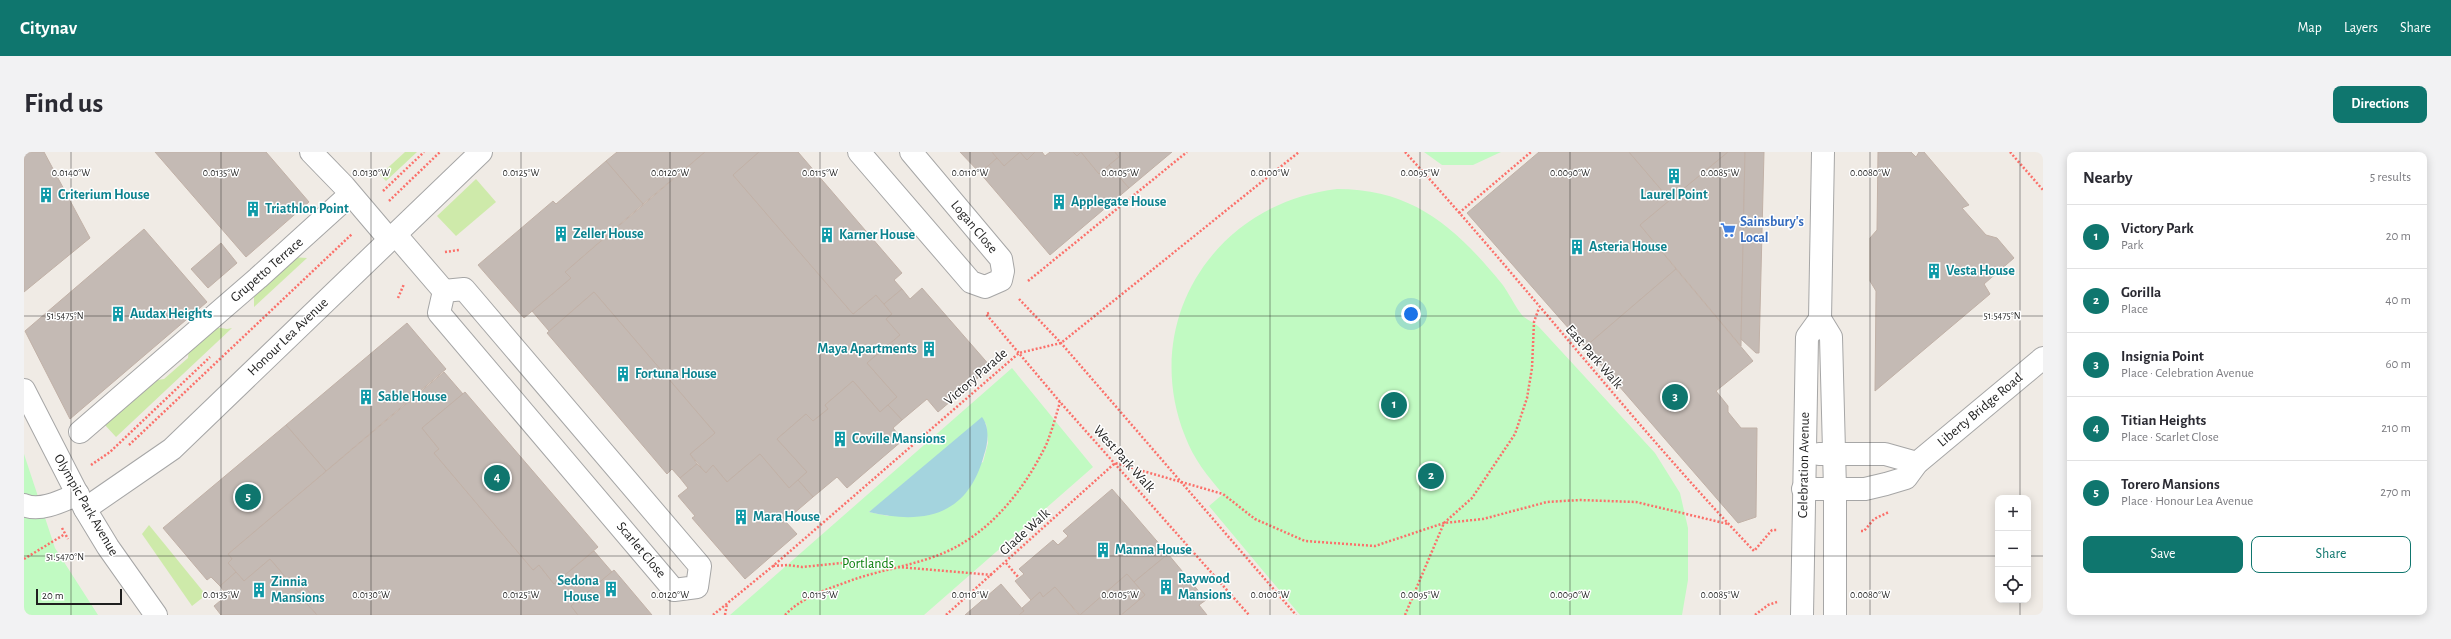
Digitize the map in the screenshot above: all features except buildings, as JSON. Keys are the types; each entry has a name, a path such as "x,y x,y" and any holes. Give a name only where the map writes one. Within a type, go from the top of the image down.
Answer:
{"street":[{"path":"311,152 444,291"},
{"name":"Honour Lea Avenue","path":"24,506 31,508 53,504 82,502 172,449 481,152"},
{"path":"859,152 972,282 985,287 1007,286"},
{"name":"Logan Close","path":"911,152 1001,259 1007,286"},
{"path":"1820,319 1822,152"},
{"name":"Grupetto Terrace","path":"80,432 264,273 343,202"},
{"name":"Scarlet Close","path":"464,289 515,341 700,566 696,587 674,590 439,313 444,291 464,289"},
{"name":"Celebration Avenue","path":"1802,615 1803,489 1807,337 1820,319 1832,337 1835,489 1835,615"},
{"name":"Liberty Bridge Road","path":"1803,489 1865,489 1906,478 1917,463 2043,358"},
{"name":"Olympic Park Avenue","path":"24,390 82,502 108,547 156,615"},
{"path":"1804,454 1885,454 1917,463"}],"path":[{"path":"388,202 440,152"},
{"path":"1187,152 1007,286 1061,343 1296,615"},
{"name":"Victory Parade","path":"713,615 773,566 1019,353 1061,343 1299,152"},
{"name":"East Park Walk","path":"1405,152 1539,308 1728,524 1754,551 1772,530"},
{"path":"1459,214 1531,152"},
{"path":"2010,152 2043,190"},
{"path":"125,449 354,232"},
{"path":"1405,615 1444,523 1472,498 1515,434 1527,398 1532,368 1534,322 1539,308"},
{"name":"West Park Walk","path":"992,310 986,314 1060,402 1249,615"},
{"path":"785,615 793,607 814,595 866,576 948,551 994,521 1028,476 1047,442 1060,402"},
{"path":"1115,463 1223,494 1255,519 1305,542 1375,546 1444,523 1483,519 1547,502 1580,500 1636,502 1728,524"},
{"name":"Glade Walk","path":"946,615 993,575 1115,463"},
{"path":"1864,531 1874,519 1890,511"},
{"path":"62,528 68,539"},
{"path":"24,559 65,534"},
{"path":"773,566 787,565 802,567 842,563 993,575"},
{"path":"1006,563 1020,578"},
{"path":"725,615 727,604"},
{"path":"1756,615 1768,605"}],"green space":[{"path":"405,152 417,152 386,181 380,175"},
{"path":"1424,152 1501,152 1473,165 1442,165"},
{"path":"476,179 496,202 456,236 437,216"},
{"path":"1337,189 1364,191 1389,196 1411,204 1450,229 1468,246 1502,284 1522,315 1539,327 1655,453 1680,493 1688,528 1688,580 1682,615 1300,615 1209,506 1223,494 1201,467 1188,444 1173,393 1172,350 1181,311 1198,274 1224,243 1256,217 1294,199"},
{"path":"292,257 307,258 254,307 254,291"},
{"path":"215,327 227,329 232,328 116,437 105,425 151,381 164,379 188,358 189,348"},
{"name":"Portlands","path":"1012,368 1093,467 924,615 730,615","holes":["986,423 988,443 983,462 888,516 869,512"]},
{"path":"24,454 55,548 98,615 24,615"},
{"path":"149,525 206,595 192,606 142,534"}],"water":[{"path":"982,417 985,421 988,436 984,455 977,475 967,491 955,503 941,511 925,516 889,516 869,512"}],"place":[{"name":"Laurel Point","path":"1674,176"},
{"name":"Criterium House","path":"46,195"},
{"name":"Applegate House","path":"1059,202"},
{"name":"Triathlon Point","path":"253,209"},
{"name":"Sainsbury's Local","path":"1728,230"},
{"name":"Zeller House","path":"561,234"},
{"name":"Karner House","path":"827,235"},
{"name":"Asteria House","path":"1577,247"},
{"name":"Vesta House","path":"1934,271"},
{"name":"Audax Heights","path":"118,314"},
{"name":"Maya Apartments","path":"929,349"},
{"name":"Fortuna House","path":"623,374"},
{"name":"Sable House","path":"366,397"},
{"name":"Insignia Point","path":"1675,397"},
{"name":"Victory Park","path":"1394,405"},
{"name":"Coville Mansions","path":"840,439"},
{"name":"Gorilla","path":"1431,476"},
{"name":"Titian Heights","path":"497,478"},
{"name":"Torero Mansions","path":"248,497"},
{"name":"Mara House","path":"741,517"},
{"name":"Manna House","path":"1103,550"},
{"name":"Raywood Mansions","path":"1166,587"},
{"name":"Sedona House","path":"611,589"},
{"name":"Zinnia Mansions","path":"259,590"}]}
